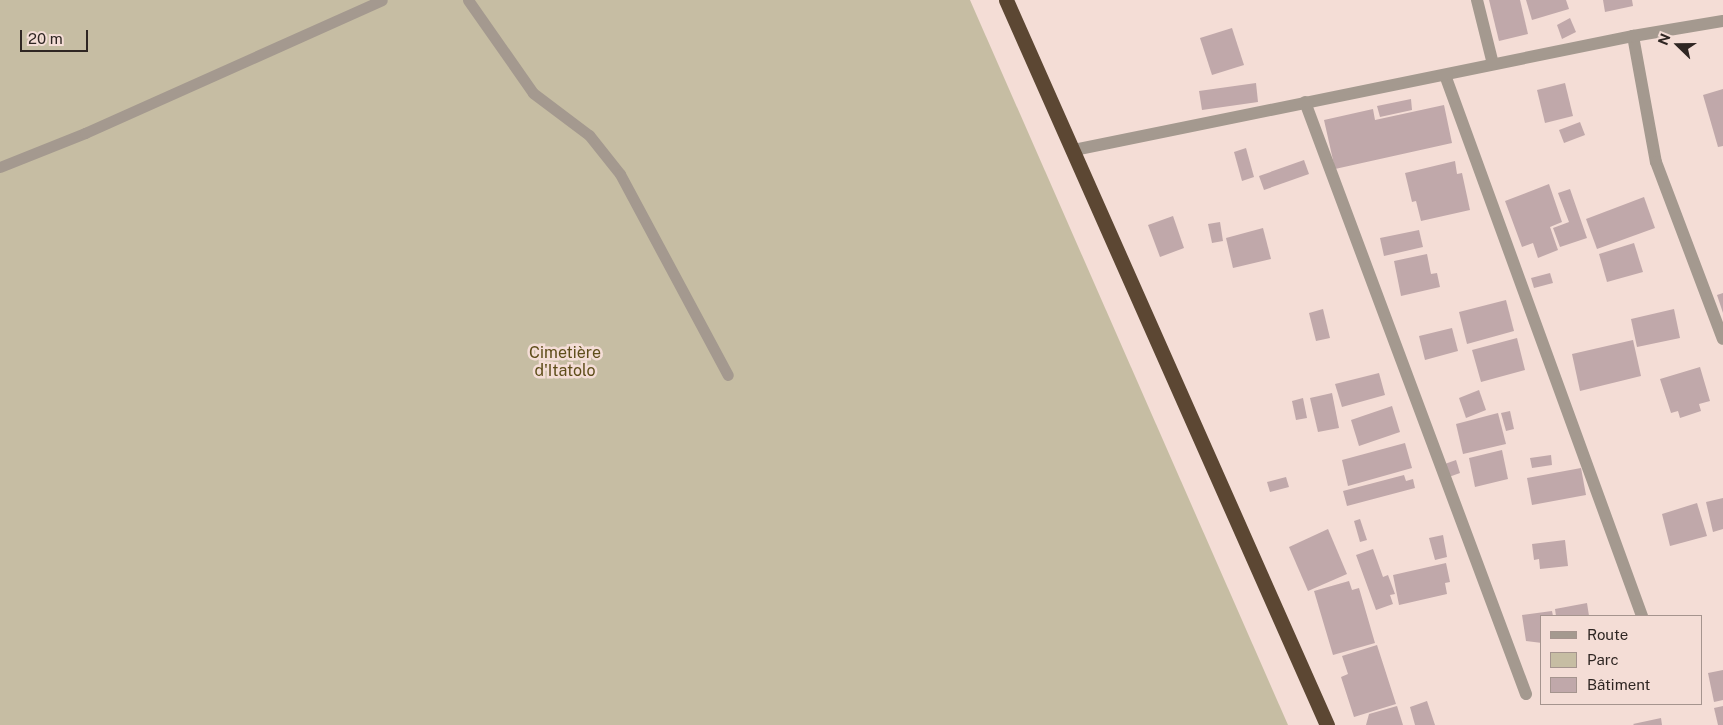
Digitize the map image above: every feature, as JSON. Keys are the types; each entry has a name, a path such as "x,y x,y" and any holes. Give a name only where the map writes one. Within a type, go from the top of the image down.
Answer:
{"highway":[{"path":"1006,0 1327,725"}],"street":[{"path":"1477,0 1493,64"},
{"path":"1074,150 1633,36 1723,21"},
{"path":"1633,36 1656,162 1723,339"},
{"path":"1445,74 1642,615"},
{"path":"1305,102 1526,694"}],"lane":[{"path":"0,167 86,133 382,0"},
{"path":"468,0 533,93 589,135 620,174 728,375"}],"green space":[{"name":"Cimetière d'Itatolo","path":"0,0 970,0 1288,725 0,725"}],"building":[{"path":"1489,0 1520,0 1528,34 1499,41"},
{"path":"1526,0 1566,0 1569,9 1532,20"},
{"path":"1603,0 1632,0 1633,6 1605,12"},
{"path":"1570,18 1576,32 1562,39 1557,25"},
{"path":"1232,28 1244,65 1212,75 1200,38"},
{"path":"1256,83 1258,102 1202,110 1199,91"},
{"path":"1565,83 1573,116 1545,123 1537,90"},
{"path":"1723,89 1723,146 1718,147 1703,95"},
{"path":"1411,99 1412,110 1380,117 1377,106"},
{"path":"1444,105 1452,143 1335,169 1324,120 1373,109 1375,120"},
{"path":"1580,122 1585,135 1564,143 1559,130"},
{"path":"1246,148 1254,177 1242,181 1234,152"},
{"path":"1304,160 1309,174 1264,190 1259,176"},
{"path":"1455,161 1457,174 1462,173 1470,210 1421,221 1416,201 1412,202 1405,173"},
{"path":"1549,184 1562,222 1550,227 1558,250 1538,258 1533,243 1522,247 1505,201"},
{"path":"1570,189 1587,238 1560,247 1553,228 1569,222 1558,193"},
{"path":"1644,197 1655,228 1597,249 1586,219"},
{"path":"1173,216 1184,248 1160,257 1148,225"},
{"path":"1220,222 1223,241 1212,243 1208,224"},
{"path":"1263,228 1271,259 1233,268 1226,238"},
{"path":"1419,230 1423,247 1384,256 1380,238"},
{"path":"1634,243 1643,272 1607,282 1599,254"},
{"path":"1427,254 1431,274 1437,273 1440,287 1401,296 1394,261"},
{"path":"1550,273 1553,283 1534,288 1531,278"},
{"path":"1723,293 1723,313 1717,295"},
{"path":"1506,300 1514,331 1467,344 1459,312"},
{"path":"1323,309 1330,338 1316,341 1309,313"},
{"path":"1674,309 1680,338 1637,347 1631,319"},
{"path":"1452,328 1458,351 1425,360 1419,336"},
{"path":"1517,338 1525,370 1481,382 1472,350"},
{"path":"1633,340 1641,376 1580,391 1572,354"},
{"path":"1700,367 1710,401 1699,404 1701,411 1680,418 1678,411 1671,413 1660,379"},
{"path":"1379,373 1385,395 1342,407 1335,384"},
{"path":"1479,390 1486,410 1466,418 1459,398"},
{"path":"1332,393 1339,428 1318,432 1310,398"},
{"path":"1303,398 1307,418 1296,420 1292,401"},
{"path":"1392,406 1400,432 1359,446 1351,420"},
{"path":"1510,411 1514,429 1506,431 1501,413"},
{"path":"1498,413 1506,444 1463,454 1456,424"},
{"path":"1405,443 1412,468 1348,486 1342,460"},
{"path":"1502,450 1508,479 1475,487 1469,458"},
{"path":"1551,455 1552,465 1532,468 1530,458"},
{"path":"1456,460 1460,473 1446,478 1442,465"},
{"path":"1581,468 1586,495 1532,505 1527,478"},
{"path":"1404,475 1406,481 1413,479 1415,488 1347,506 1343,491"},
{"path":"1286,477 1289,487 1270,492 1267,482"},
{"path":"1723,498 1723,529 1713,532 1706,502"},
{"path":"1697,503 1707,536 1670,546 1662,514"},
{"path":"1360,519 1367,540 1360,542 1354,521"},
{"path":"1328,529 1347,574 1308,591 1289,547"},
{"path":"1443,535 1447,557 1435,560 1429,538"},
{"path":"1565,540 1568,566 1540,569 1539,559 1534,560 1532,544"},
{"path":"1373,549 1383,577 1388,575 1395,594 1390,595 1393,604 1376,610 1356,555"},
{"path":"1446,563 1450,582 1445,583 1447,594 1399,605 1393,575"},
{"path":"1349,581 1352,590 1359,588 1375,643 1333,655 1314,591"},
{"path":"1587,603 1589,615 1556,615 1555,609"},
{"path":"1552,611 1553,615 1540,615 1540,643 1526,641 1522,615"},
{"path":"1377,645 1396,704 1354,717 1341,677 1348,674 1342,656"},
{"path":"1723,670 1723,700 1714,702 1708,673"},
{"path":"1427,701 1435,725 1415,725 1410,707"},
{"path":"1397,706 1403,725 1366,725 1369,714"},
{"path":"1723,706 1723,725 1718,725 1714,708"},
{"path":"1661,718 1662,725 1633,724"}]}
